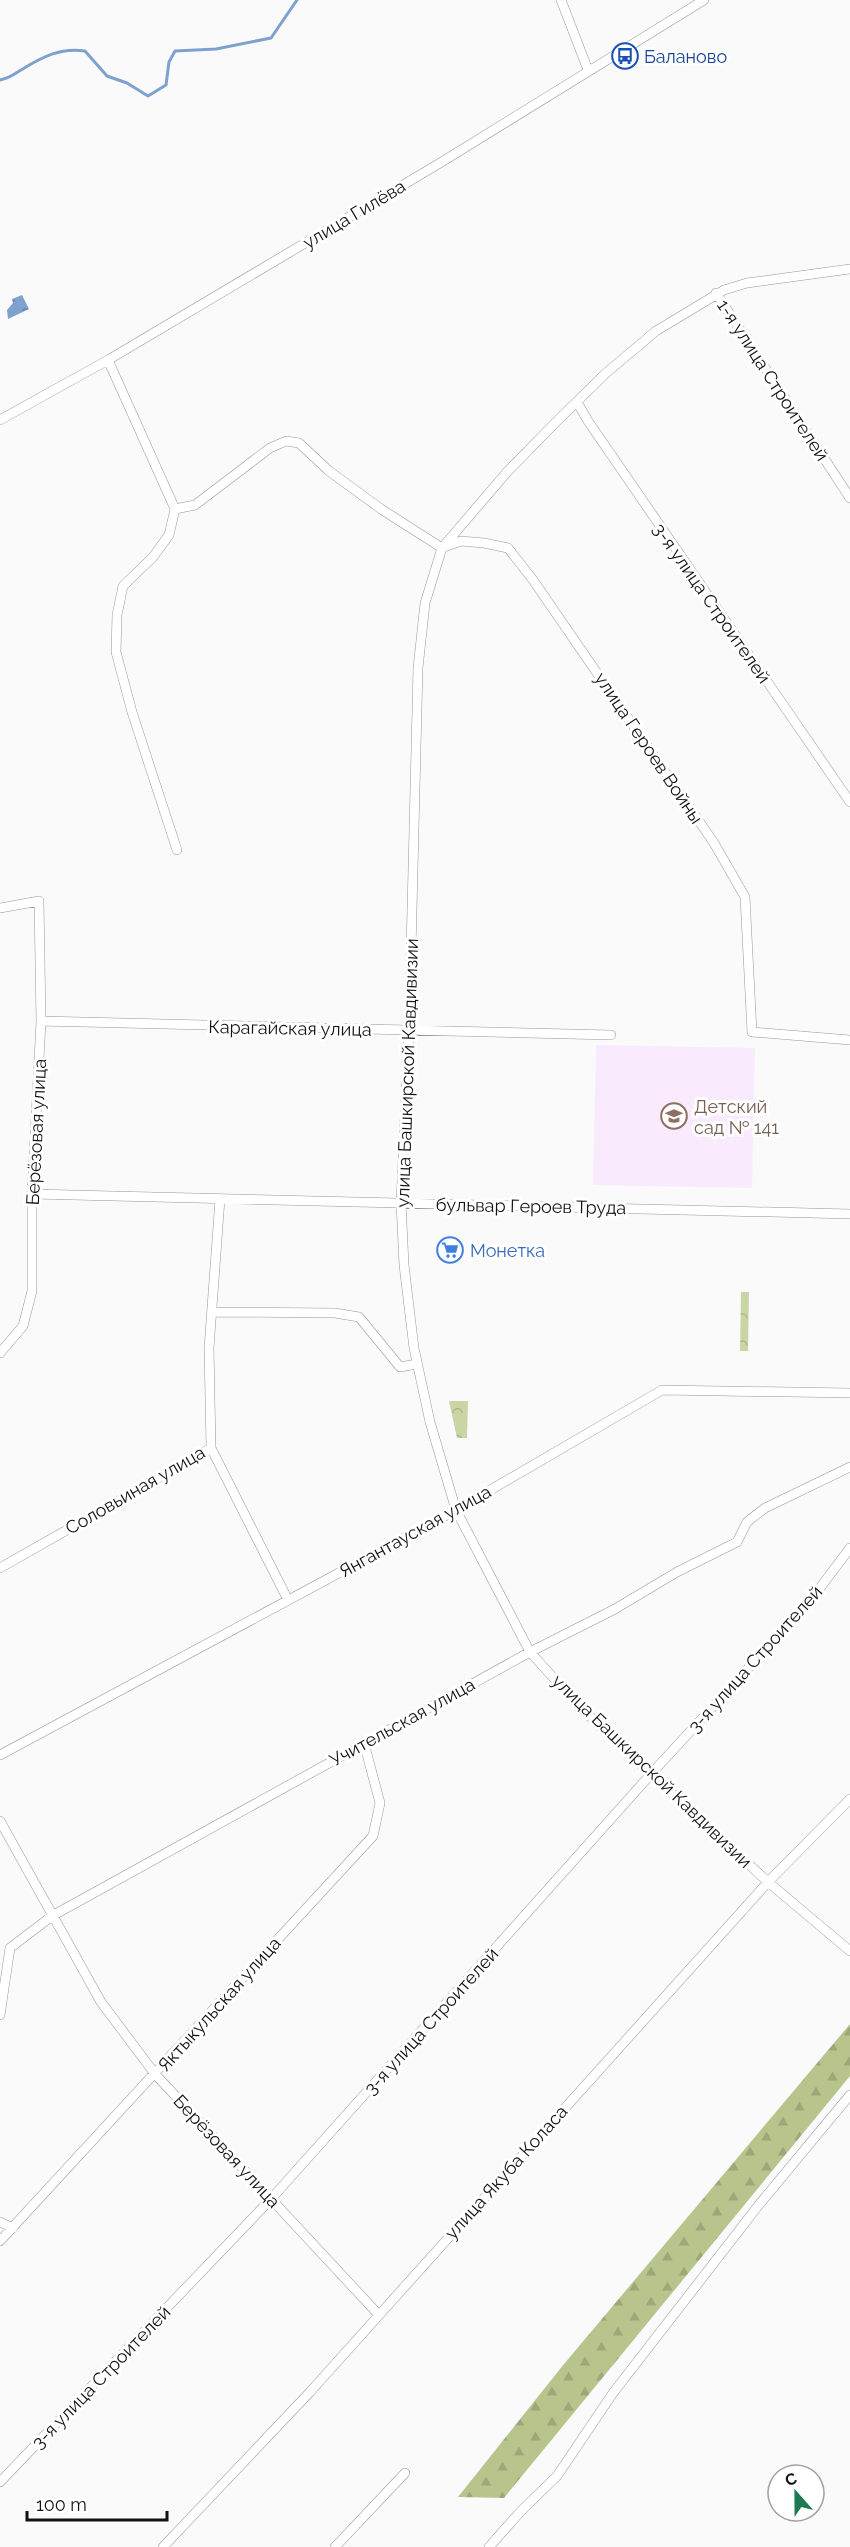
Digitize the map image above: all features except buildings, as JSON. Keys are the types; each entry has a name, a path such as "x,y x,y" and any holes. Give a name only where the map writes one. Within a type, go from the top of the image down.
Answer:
{"street":[{"path":"561,0 588,70"},
{"name":"улица Гилёва","path":"0,420 108,360 440,163 704,0"},
{"name":"улица Башкирской Кавдивизии","path":"850,269 747,283 716,293 656,332 606,373 507,472 442,548 425,603 418,668 410,1030 401,1203 404,1265 417,1364 430,1422 456,1510 530,1652 577,1704 651,1774 768,1882 850,1951"},
{"name":"1-я улица Строителей","path":"716,293 850,498"},
{"path":"108,360 175,509 169,535 153,557 123,586 117,615 116,652 132,712 177,850"},
{"name":"3-я улица Строителей","path":"577,402 709,600 850,802"},
{"path":"175,509 195,505 270,448 286,441 299,443 329,471 381,510 442,548"},
{"name":"улица Героев Войны","path":"442,548 461,541 508,548 534,580 714,843 745,897 752,1032 850,1040"},
{"name":"Берёзовая улица","path":"0,908 39,901 41,1022 32,1194 32,1291 23,1326 0,1353"},
{"name":"Карагайская улица","path":"41,1022 611,1035"},
{"name":"бульвар Героев Труда","path":"32,1194 850,1214"},
{"name":"Соловьиная улица","path":"0,1568 211,1448 209,1348 220,1199"},
{"path":"213,1312 335,1313 359,1317 400,1367 417,1364"},
{"name":"Янгантауская улица","path":"0,1755 456,1510 663,1390 850,1394"},
{"path":"211,1448 288,1600"},
{"name":"Учительская улица","path":"0,2015 10,1948 52,1916 530,1652 615,1609 677,1572 737,1542 747,1522 765,1508 850,1467"},
{"name":"3-я улица Строителей","path":"0,2482 271,2199 651,1774 810,1601 850,1548"},
{"name":"Яктыкульская улица","path":"0,2241 372,1836 380,1803 364,1743"},
{"name":"улица Якуба Коласа","path":"163,2547 310,2392 768,1882 850,1799"},
{"name":"Берёзовая улица","path":"0,1821 101,2001 155,2074 378,2314"},
{"path":"489,2547 557,2476 613,2393 765,2198 849,2098"},
{"path":"0,2222 13,2228"},
{"path":"335,2547 405,2472"}],"shaded area":[{"name":"Детский сад № 141","path":"596,1045 755,1048 752,1188 593,1185"}],"green space":[{"path":"741,1292 749,1292 748,1351 740,1351"},
{"path":"449,1401 468,1401 467,1438 457,1438"},
{"path":"850,2024 850,2076 504,2498 458,2497 564,2364"}],"water":[{"path":"22,295 29,309 8,319 7,310 13,303 12,299"}],"waterway":[{"path":"0,80 52,54 76,50 85,51 107,76 127,83 148,96 166,85 169,62 175,51 216,49 271,38 297,0"}],"place":[{"name":"Баланово","path":"625,56"},
{"name":"Детский сад № 141","path":"674,1116"},
{"name":"Монетка","path":"450,1250"}]}
